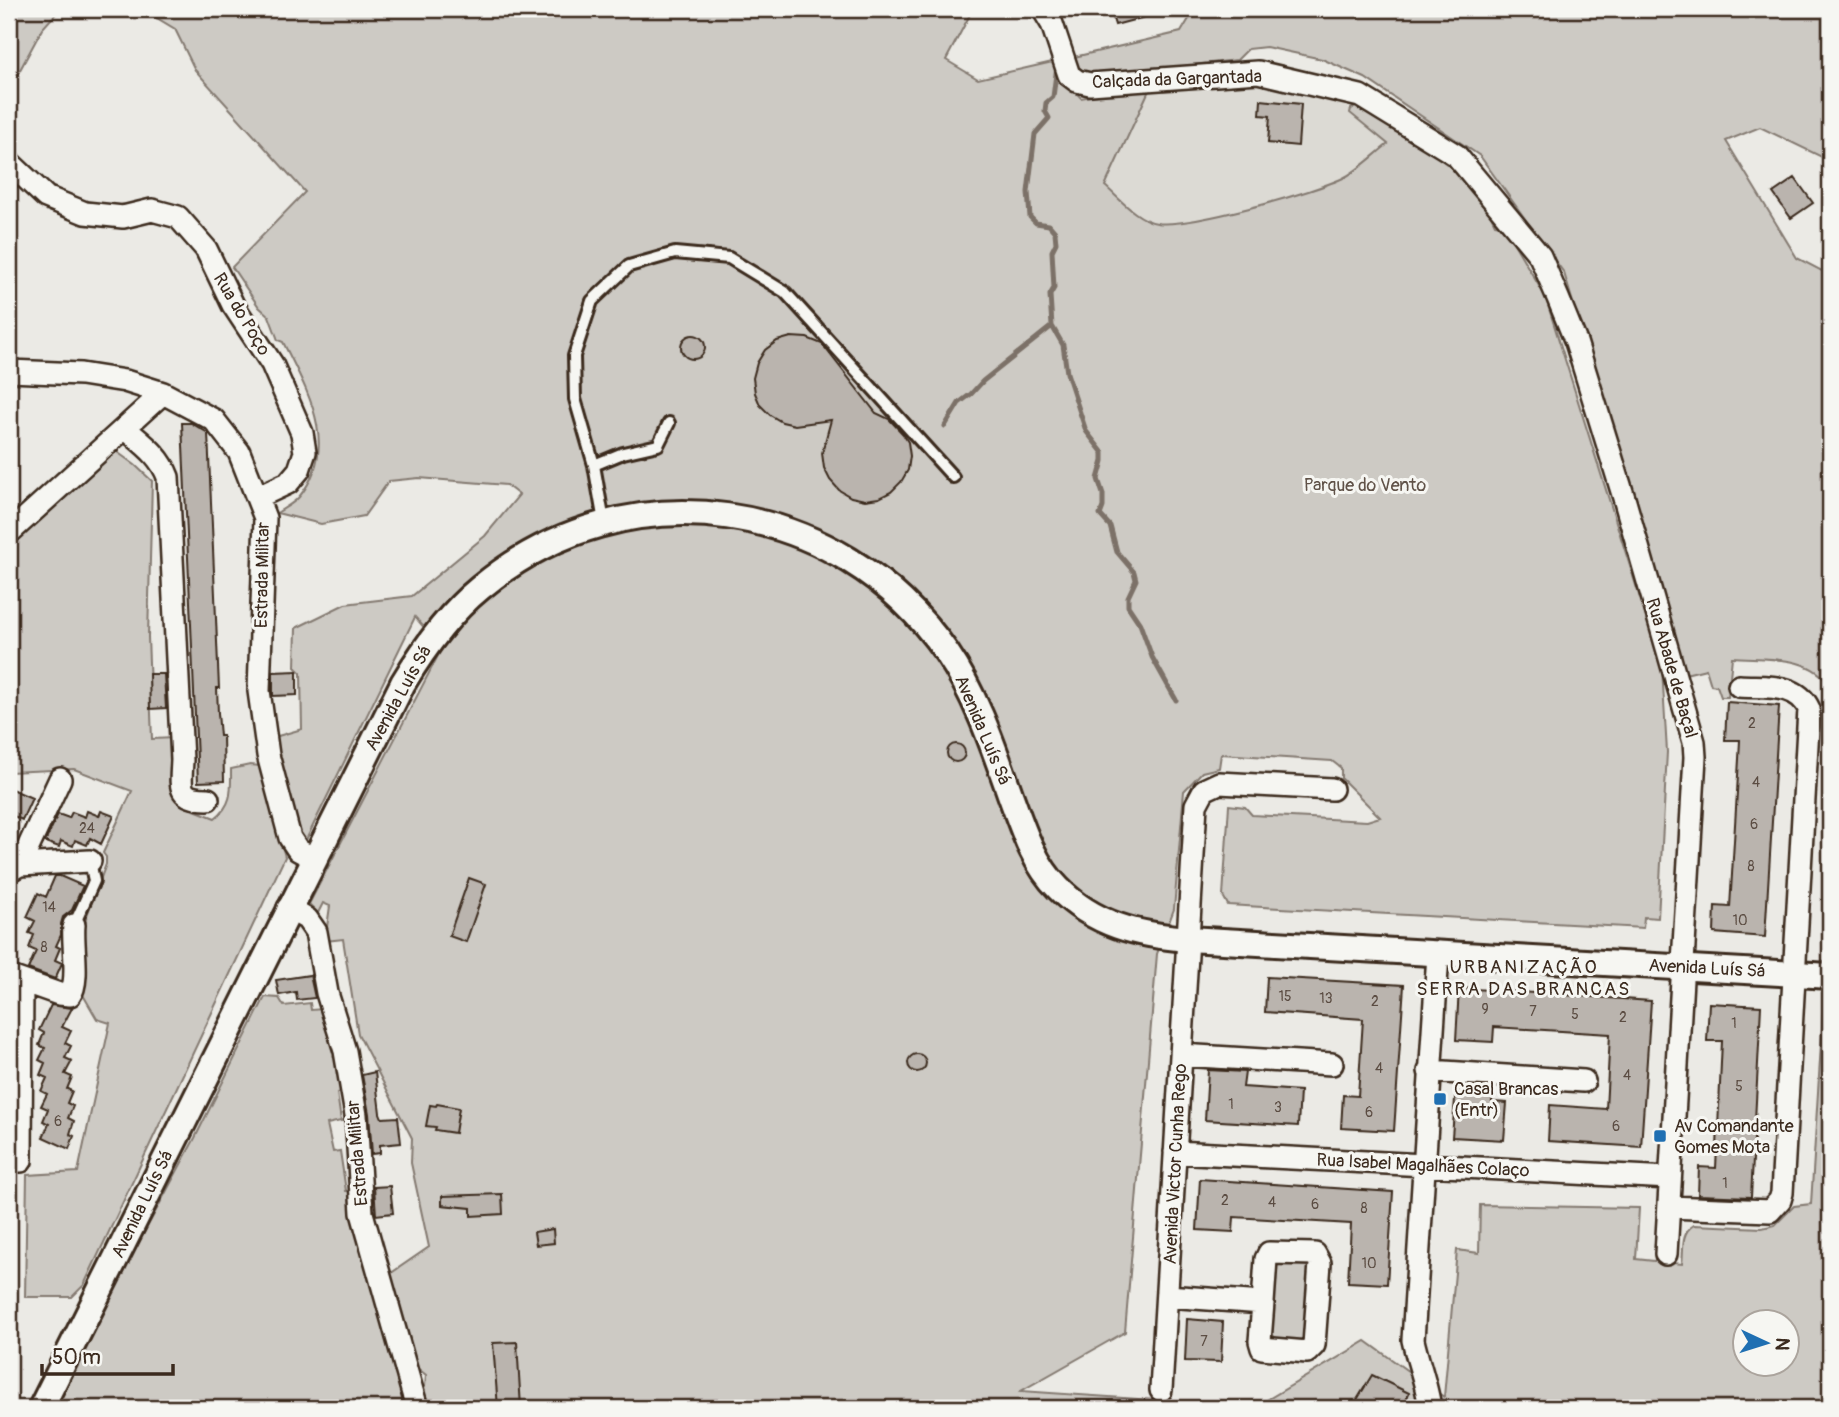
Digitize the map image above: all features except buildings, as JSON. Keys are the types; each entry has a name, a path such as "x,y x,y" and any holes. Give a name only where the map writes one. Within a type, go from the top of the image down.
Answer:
{"street":[{"name":"Calçada da Gargantada","path":"1042,9 1052,24 1066,68 1077,81 1090,84 1258,72 1360,96 1456,155 1540,256 1576,342 1624,498"},
{"name":"Rua do Poço","path":"9,162 46,197 85,213 123,217 152,210 178,217 206,249 233,305 272,364 302,433 305,452 299,470 288,483 258,497"},
{"name":"Estrada Militar","path":"9,371 81,373 125,381 163,393 214,419 239,452 265,518 259,691 268,755 290,838 298,850 313,859"},
{"path":"9,533 163,393"},
{"path":"125,429 154,452 168,477 182,746 181,786 184,794 192,799 208,799"},
{"name":"Rua Abade de Baçal","path":"1624,498 1694,742 1695,757 1666,1254"},
{"name":"Avenida Luís Sá","path":"41,1408 288,908 403,683 439,629 464,602 506,568 552,541 604,522 646,514 678,513 709,513 746,519 783,528 827,546 877,578 903,599 948,654 988,734 1040,865 1057,887 1084,910 1124,930 1156,937 1830,976"},
{"path":"1669,1207 1764,1212 1770,1211 1780,1200 1809,709 1794,692 1739,686"},
{"path":"12,867 60,779"},
{"name":"Avenida Victor Cunha Rego","path":"1161,1390 1196,805 1204,790 1219,783 1332,789"},
{"path":"12,867 90,861"},
{"name":"Estrada Militar","path":"288,908 307,919 316,932 327,993 345,1051 356,1115 362,1213 417,1408"},
{"path":"9,1161 21,1161 15,979 69,995 75,983 72,946 74,925"},
{"path":"1430,1408 1413,1340 1437,954"},
{"path":"1181,1055 1332,1064"},
{"path":"1429,1071 1584,1081"},
{"name":"Rua Isabel Magalhães Colaço","path":"1175,1152 1670,1178"},
{"path":"1273,1252 1318,1256 1320,1263 1314,1345 1310,1350 1262,1348 1260,1342 1263,1303 1268,1255 1273,1252"},
{"path":"1167,1296 1263,1303"}],"lane":[{"path":"604,522 594,465 575,399 574,356 592,301 629,266 675,253 729,258 785,292 953,477"},
{"path":"594,465 623,453 658,445 670,423"},
{"path":"74,925 94,881 90,861"}],"shaded area":[{"path":"1262,85 1312,90 1351,109 1357,106 1423,145 1454,170 1392,230 1185,309 1104,186 1151,86"}],"green space":[{"path":"9,9 60,9 42,29 14,81 9,97"},
{"name":"Parque do Vento","path":"142,9 973,9 946,60 978,79 1057,61 1065,81 1081,98 1151,86 1105,186 1129,208 1150,221 1173,223 1222,215 1281,199 1345,177 1388,144 1350,113 1351,109 1357,106 1436,155 1471,187 1495,224 1503,225 1545,296 1662,668 1667,752 1658,918 1644,917 1643,928 1228,905 1223,896 1229,805 1245,807 1252,815 1367,821 1380,817 1341,778 1341,768 1332,761 1221,754 1219,768 1202,772 1184,791 1174,909 1157,954 1125,1332 1021,1391 1255,1407 1366,1341 1444,1397 1457,1250 1479,1253 1480,1205 1639,1208 1636,1259 1682,1264 1686,1232 1694,1225 1762,1228 1775,1225 1794,1206 1811,1204 1824,1001 1830,998 1830,1404 1826,1408 424,1408 419,1395 425,1387 426,1375 416,1367 387,1276 429,1247 411,1163 412,1138 358,1034 343,939 325,941 330,906 323,903 318,913 309,904 442,648 415,617 306,840 296,836 271,738 302,729 301,673 295,667 296,628 345,604 412,596 485,536 519,495 506,485 419,478 389,481 364,516 321,524 277,513 299,497 311,478 318,458 316,419 302,380 283,342 278,340 269,316 259,307 232,267 305,192 195,70 175,29"},
{"path":"1195,9 1830,9 1830,161 1760,127 1726,141 1797,258 1830,275 1830,686 1811,668 1772,659 1732,657 1728,697 1721,697 1717,686 1711,685 1706,669 1685,674 1564,273 1480,156 1365,78 1322,59 1266,47 1248,49 1237,60 1088,77 1078,70 1070,58 1181,32"},
{"path":"113,449 152,481 148,637 152,739 175,738 179,804 215,818 228,802 231,769 261,766 285,857 84,1285 72,1297 25,1297 27,1175 78,1172 110,1023 97,1019 79,988 86,918 106,864 103,853 132,791 74,769 9,772 9,545"},
{"path":"265,997 279,998 284,1006 310,1003 311,1010 323,1009 347,1091 337,1093 341,1121 327,1124 333,1152 340,1151 346,1191 353,1191 412,1408 50,1408 195,1138"},
{"path":"1281,1262 1306,1262 1312,1268 1305,1338 1298,1343 1276,1339 1270,1331 1274,1269"}],"waterway":[{"path":"1815,9 1830,17"},
{"path":"1057,66 1053,97 1046,103 1045,111 1049,118 1035,134 1028,192 1030,217 1036,223 1049,225 1055,232 1056,243 1052,251 1054,288 1050,295 1052,326 1063,345 1067,373 1086,431 1103,453 1098,479 1103,494 1100,515 1110,526 1117,552 1134,572 1136,580 1128,597 1128,606 1140,624 1152,657 1176,700"},
{"path":"945,426 959,403 1052,326"}],"place":[{"name":"Casal Brancas (Entr)","path":"1440,1099"},
{"name":"Av Comandante Gomes Mota","path":"1660,1136"}],"district":[{"name":"URBANIZAÇÃO SERRA DAS BRANCAS","path":"1524,977"}]}
